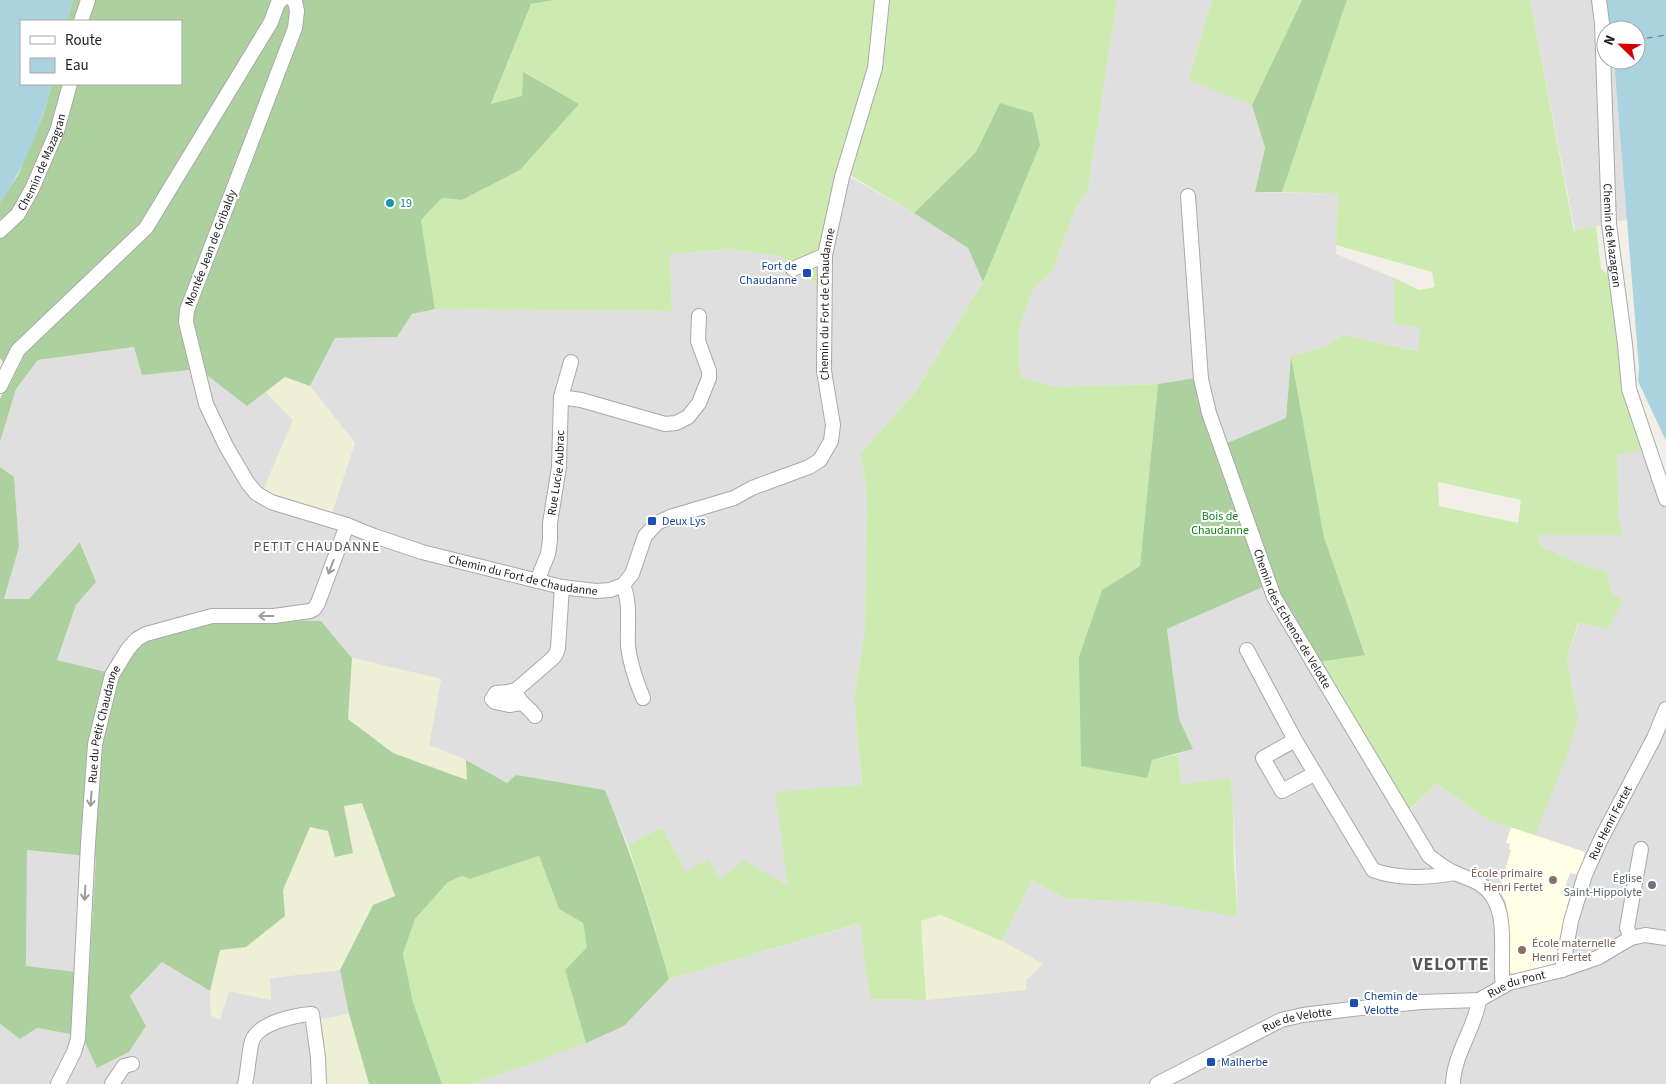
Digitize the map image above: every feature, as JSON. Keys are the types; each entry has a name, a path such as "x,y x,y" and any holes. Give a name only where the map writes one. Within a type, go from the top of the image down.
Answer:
{"street":[{"path":"81,20 88,0"},
{"path":"0,386 18,350 146,228 270,22 281,0"},
{"name":"Montée Jean de Gribaldy","path":"256,493 226,446 206,404 186,322 188,310 295,28 298,11 294,0"},
{"name":"Chemin du Fort de Chaudanne","path":"256,493 271,502 347,525 422,552 562,587 596,591 610,590 623,585 632,574 645,536 657,523 670,517 734,498 752,488 809,467 820,460 832,441 832,425 824,371 825,255 842,177 875,68 882,0"},
{"name":"Chemin de Mazagran","path":"1599,0 1602,22 1609,224 1625,344 1628,390 1666,499"},
{"name":"Chemin de Mazagran","path":"0,231 18,214 32,189 57,131 70,85"},
{"name":"Chemin des Echenoz de Velotte","path":"1188,196 1201,379 1210,413 1274,597 1429,856 1455,873 1486,888 1498,907 1501,920 1504,986"},
{"path":"793,269 825,255"},
{"path":"561,397 581,400 665,424 676,423 688,417 699,403 709,378 698,341 698,316"},
{"name":"Rue Lucie Aubrac","path":"537,581 548,554 550,523 559,467 561,397 571,362"},
{"name":"Rue du Petit Chaudanne","path":"58,1084 74,1052 78,1039 94,744 112,675 128,649 137,639 146,634 212,616 274,616 314,609 318,603 347,525"},
{"path":"623,585 628,597 628,646 632,672 643,698"},
{"path":"535,716 530,708 521,703 509,705 495,702 492,699 496,693 516,690 554,658 558,648 562,587"},
{"path":"1247,650 1314,774 1373,870 1385,874 1427,878 1455,873"},
{"path":"516,690 521,703"},
{"name":"Rue Henri Fertet","path":"1562,970 1571,921 1585,875 1666,709"},
{"path":"1295,740 1263,758 1282,791 1314,774"},
{"path":"1631,938 1627,928 1641,849"},
{"name":"Rue du Pont","path":"1479,1000 1504,986 1597,958 1631,938 1645,935 1666,938"},
{"path":"1454,1084 1454,1072 1458,1056 1476,1013 1479,1000"},
{"name":"Rue de Velotte","path":"1157,1084 1171,1081 1281,1020 1303,1015 1368,1007 1421,1002 1479,1000"},
{"path":"245,1084 252,1041 256,1034 279,1020 312,1014 318,1056 318,1084"},
{"path":"112,1084 124,1066 132,1064"}],"shaded area":[{"path":"1117,0 1212,0 1188,79 1252,105 1265,148 1255,192 1338,194 1336,254 1394,278 1394,323 1420,328 1419,351 1343,335 1325,347 1291,356 1286,418 1218,447 1195,378 1158,384 1056,387 1020,377 1019,328 1033,290 1053,270 1075,210 1088,189"},
{"path":"1530,0 1604,0 1605,20 1596,20 1596,70 1615,70 1628,219 1575,231"},
{"path":"840,171 914,213 968,248 983,282 916,391 860,454 867,489 865,629 854,698 862,786 788,886 719,880 686,872 662,827 628,845 605,790 507,783 466,760 429,745 441,679 352,658 321,621 120,675 57,660 76,605 96,582 81,542 29,599 4,599 19,547 14,477 0,467 0,442 16,389 38,360 134,347 199,369 247,405 265,391 293,420 355,443 310,386 335,338 397,337 412,314 435,309 672,311 670,254 732,249 782,257 817,284 821,249"},
{"path":"285,377 310,386 355,443 332,513 263,490 293,420 265,391"},
{"path":"1645,450 1666,508 1666,1084 471,1084 533,1063 624,1026 669,979 861,923 870,999 926,1000 1026,980 1042,964 1002,941 1032,880 1066,899 1152,902 1238,916 1233,800 1230,779 1181,784 1178,754 1193,749 1179,719 1167,629 1263,587 1318,662 1409,811 1437,784 1487,819 1578,719 1567,658 1579,623 1608,629 1613,594 1606,571 1582,565 1541,546 1538,534 1624,535 1619,522 1617,454"},
{"path":"352,658 441,679 429,745 466,760 467,780 393,753 348,719"},
{"path":"362,803 395,896 373,905 340,970 270,978 271,1000 229,991 220,1020 211,1015 210,991 220,950 246,947 285,916 283,890 310,827 328,831 353,854 344,805"},
{"path":"1511,827 1585,852 1580,875 1570,873 1563,894 1570,897 1573,903 1558,958 1550,967 1515,975 1508,970 1506,901 1499,891 1511,850 1509,849 1510,844 1506,843"},
{"path":"27,850 96,857 85,1042 129,1052 146,1026 130,996 162,962 210,991 211,1015 220,1019 229,991 271,1000 270,978 340,970 349,1014 317,1020 324,1084 0,1084 0,1024 20,1039 36,1028 74,1035 26,967"},
{"path":"941,915 1002,941 1043,964 1026,980 1026,990 926,1000 921,921"},
{"path":"349,1014 369,1084 324,1084 317,1020"}],"green space":[{"path":"73,0 554,0 531,4 491,104 522,96 523,72 579,104 520,170 462,200 442,198 421,220 435,309 412,314 397,337 335,338 310,386 285,377 247,406 199,369 142,375 134,347 38,360 16,389 0,442 0,399 12,375 0,358 0,202 18,175 43,115 52,85 182,85 182,20 67,20"},
{"path":"554,0 881,0 875,68 821,248 817,284 782,257 732,249 670,254 672,311 435,309 421,220 442,198 462,200 520,170 523,72 522,96 491,105 531,4"},
{"path":"886,0 1117,0 1088,189 1075,210 1053,270 1033,290 1019,328 1020,377 1056,387 1158,384 1140,566 1102,590 1152,760 1178,754 1181,784 1230,778 1233,800 1234,862 1238,917 1152,902 1066,899 1032,880 1002,941 941,915 921,921 926,1000 870,999 860,923 669,979 628,845 662,827 686,872 708,859 720,880 744,860 788,886 775,792 862,785 854,698 865,629 867,489 860,454 916,391 983,282 1040,145 1000,103 976,152 914,213 850,175 881,64"},
{"path":"1212,0 1302,0 1252,105 1188,80"},
{"path":"1302,0 1347,0 1282,192 1255,192 1265,148 1252,105"},
{"path":"1347,0 1530,0 1574,231 1596,226 1601,269 1610,276 1623,389 1645,450 1617,455 1619,522 1624,535 1538,535 1541,546 1582,565 1606,571 1613,594 1623,600 1608,629 1578,623 1567,658 1578,719 1566,758 1535,835 1487,819 1437,784 1408,811 1318,662 1365,654 1324,537 1291,356 1325,347 1343,335 1418,351 1420,328 1394,323 1394,278 1419,290 1435,287 1432,272 1336,245 1338,194 1282,192","holes":["1438,482 1521,500 1518,523 1439,506"]},
{"path":"1000,103 1033,113 1040,145 983,282 968,248 914,213 976,152"},
{"name":"Bois de Chaudanne","path":"1291,356 1324,537 1365,655 1318,662 1263,587 1167,629 1179,719 1193,749 1152,760 1147,778 1081,766 1079,657 1102,590 1140,566 1158,384 1195,378 1218,447 1286,418"},
{"path":"0,467 14,477 19,547 4,599 29,599 80,542 96,582 76,605 57,660 119,675 142,638 217,619 321,621 352,658 348,719 393,753 467,780 466,760 507,783 516,775 605,790 640,884 669,979 624,1026 586,1043 565,970 587,947 583,923 559,909 539,856 470,879 462,876 448,882 415,919 403,954 413,1002 442,1084 369,1084 349,1014 340,970 373,905 395,896 362,803 344,806 353,853 335,857 328,831 310,827 283,890 285,916 246,947 220,950 210,991 162,962 130,996 146,1026 129,1052 97,1068 85,1042 96,857 27,850 26,966 76,972 75,1035 37,1028 20,1039 0,1024"},
{"path":"539,856 559,909 583,923 587,947 565,970 586,1043 471,1084 442,1084 413,1002 403,954 415,919 448,882 462,876 470,879"}],"water":[{"path":"0,0 73,0 67,20 20,20 20,85 52,85 43,115 25,160 0,202"},
{"path":"1604,0 1666,0 1666,441 1638,381 1639,368 1615,70 1646,70 1646,20 1607,20"}],"ferry route":[{"path":"1646,38 1666,35"}],"place":[{"name":"19","path":"390,203"},
{"name":"Fort de Chaudanne","path":"807,273"},
{"name":"Deux Lys","path":"652,521"},
{"name":"École primaire Henri Fertet","path":"1553,880"},
{"name":"Église Saint-Hippolyte","path":"1652,885"},
{"name":"École maternelle Henri Fertet","path":"1522,950"},
{"name":"Chemin de Velotte","path":"1354,1003"},
{"name":"Malherbe","path":"1211,1062"}],"district":[{"name":"PETIT CHAUDANNE","path":"317,547"},
{"name":"VELOTTE","path":"1451,964"}]}
